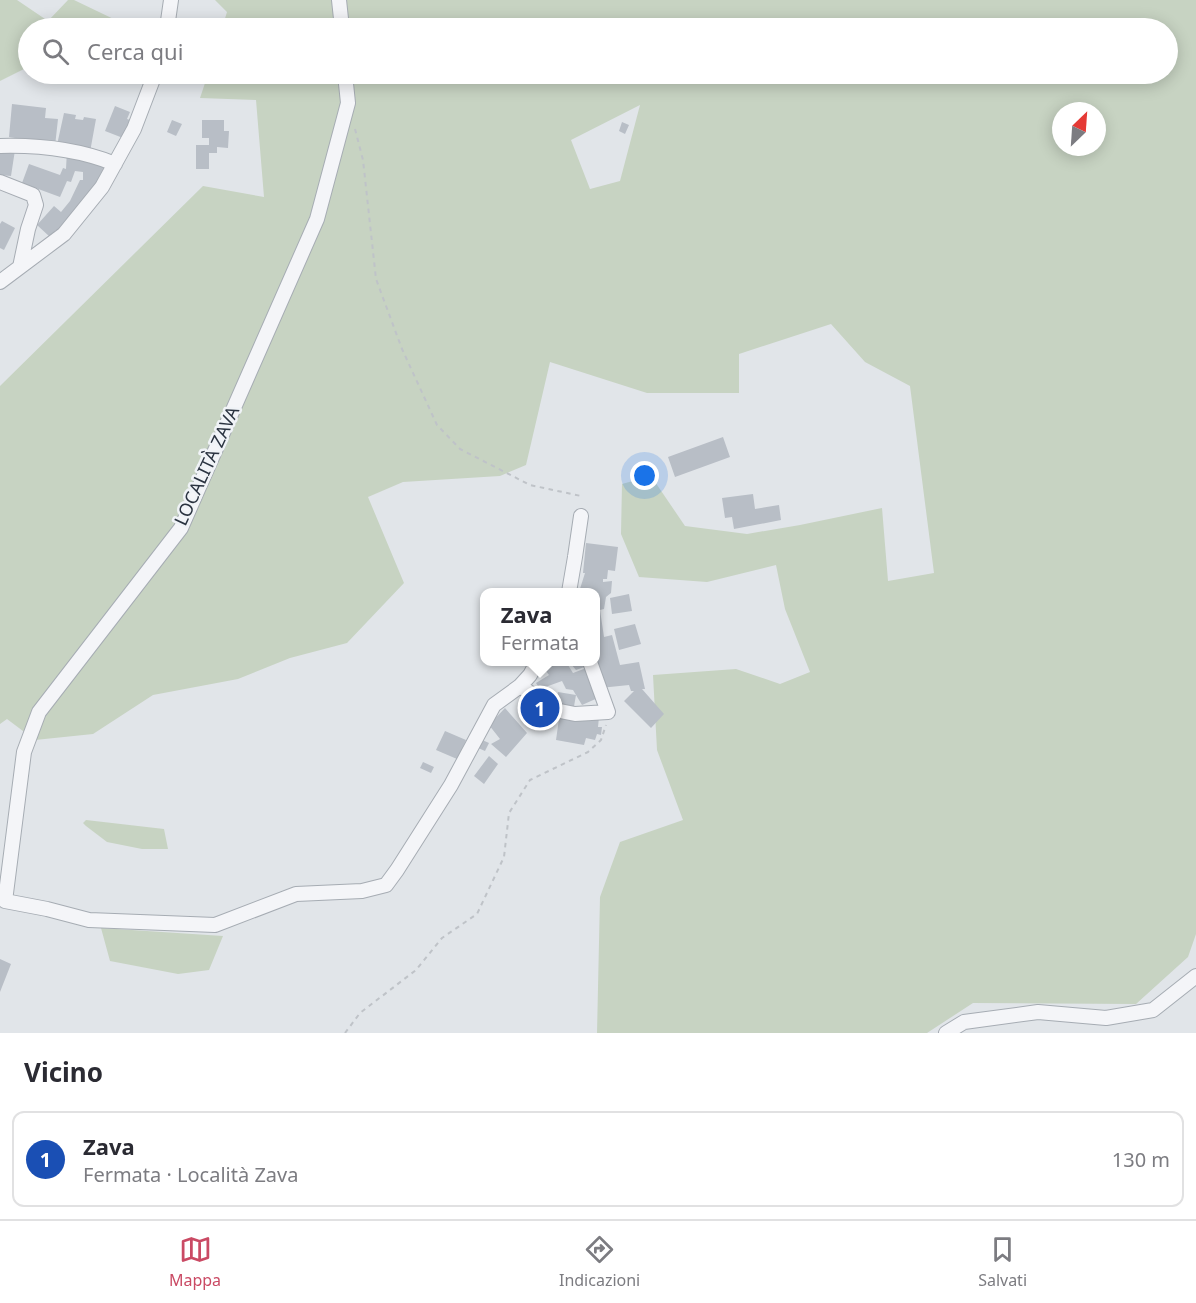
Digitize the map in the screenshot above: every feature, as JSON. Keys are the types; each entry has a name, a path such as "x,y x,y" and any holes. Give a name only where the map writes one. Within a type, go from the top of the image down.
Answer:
{"street":[{"path":"168,18 171,0"},
{"path":"339,0 341,18"},
{"path":"0,282 64,234 102,187 134,129 151,84"},
{"name":"LOCALITÀ ZAVA","path":"346,84 348,102 318,219 181,528 39,712 24,752 2,902 47,909 89,920 216,925 296,894 362,891 386,885 451,785 494,705 520,686"},
{"path":"0,146 63,149 96,156 115,164"},
{"path":"0,182 33,195 36,205 20,267"},
{"path":"569,588 576,557 580,516"},
{"path":"535,666 520,686 555,710 575,714 608,712 591,666"},
{"path":"946,1033 964,1022 1038,1012 1106,1018 1153,1010 1196,976"}],"path":[{"path":"354,126 363,160 376,279 402,349 437,426 460,449 530,485 581,496"},
{"path":"345,1033 360,1013 416,970 442,938 477,914 504,857 509,813 530,780 588,752 601,740 608,712"}],"green space":[{"path":"0,0 17,0 44,18 18,18 18,72 0,81"},
{"path":"68,0 74,0 112,18 51,18"},
{"path":"215,0 1196,0 1196,934 1188,957 1136,1004 973,1003 927,1033 597,1033 600,897 620,842 683,820 657,750 653,675 736,669 780,684 810,672 785,609 776,565 707,582 639,577 621,534 622,484 651,476 685,526 747,534 882,508 888,581 934,573 910,386 865,362 831,324 739,354 739,393 647,393 550,362 526,465 500,476 403,482 368,497 404,583 347,643 290,658 238,679 153,695 93,734 35,740 7,719 0,724 0,386 203,186 264,197 256,100 200,98 205,84 1178,84 1178,18 225,18 227,12","holes":["640,105 620,181 590,189 571,140"]},
{"path":"86,820 164,829 168,849 142,849 107,842 83,823"},
{"path":"101,928 223,936 209,970 178,974 110,961"}],"building":[{"path":"12,104 46,108 45,118 58,119 55,146 15,143 15,138 9,137"},
{"path":"115,106 130,112 127,119 130,120 123,138 105,131"},
{"path":"64,113 76,115 75,119 83,120 84,117 96,119 90,152 57,145"},
{"path":"172,120 182,124 176,136 167,132"},
{"path":"202,120 224,120 224,131 229,131 228,148 217,147 217,153 209,153 209,169 196,169 196,145 209,145 209,138 202,138"},
{"path":"622,122 629,125 625,134 619,131"},
{"path":"0,148 15,150 11,176 0,175"},
{"path":"67,150 106,164 97,181 97,191 61,234 56,230 50,237 37,225 54,206 61,212 70,201 80,180 83,180 83,172 75,171 71,182 67,181 60,197 22,183 29,164 60,175 63,168 66,169"},
{"path":"2,221 15,228 4,250 0,248"},
{"path":"723,437 730,457 675,477 668,457"},
{"path":"753,494 755,509 779,505 781,520 734,529 732,517 725,518 722,498"},
{"path":"586,543 618,547 615,571 608,570 607,579 603,579 603,582 612,581 611,593 606,597 604,609 600,610 600,588 580,588 585,573 583,573"},
{"path":"629,594 632,611 612,614 610,598"},
{"path":"600,610 604,637 612,635 620,665 639,662 645,689 642,689 664,714 651,728 624,701 634,691 631,691 629,685 600,688 597,666 600,666"},
{"path":"635,624 641,644 619,650 614,629"},
{"path":"569,666 573,673 589,667 600,697 582,705 573,690 566,689 562,681 540,689 536,683 549,675 543,667"},
{"path":"573,666 587,666 576,670"},
{"path":"558,692 576,695 573,712 555,709"},
{"path":"505,708 527,733 506,757 491,744 500,739 489,725"},
{"path":"560,712 599,717 598,727 602,727 601,735 597,734 595,740 586,738 584,745 556,740"},
{"path":"445,731 466,740 457,759 436,750"},
{"path":"480,739 489,743 485,751 476,747"},
{"path":"489,756 498,764 484,784 474,776"},
{"path":"423,762 434,767 431,773 420,768"},
{"path":"0,959 11,964 0,992"}],"place":[{"name":"Zava","path":"540,708"}]}
